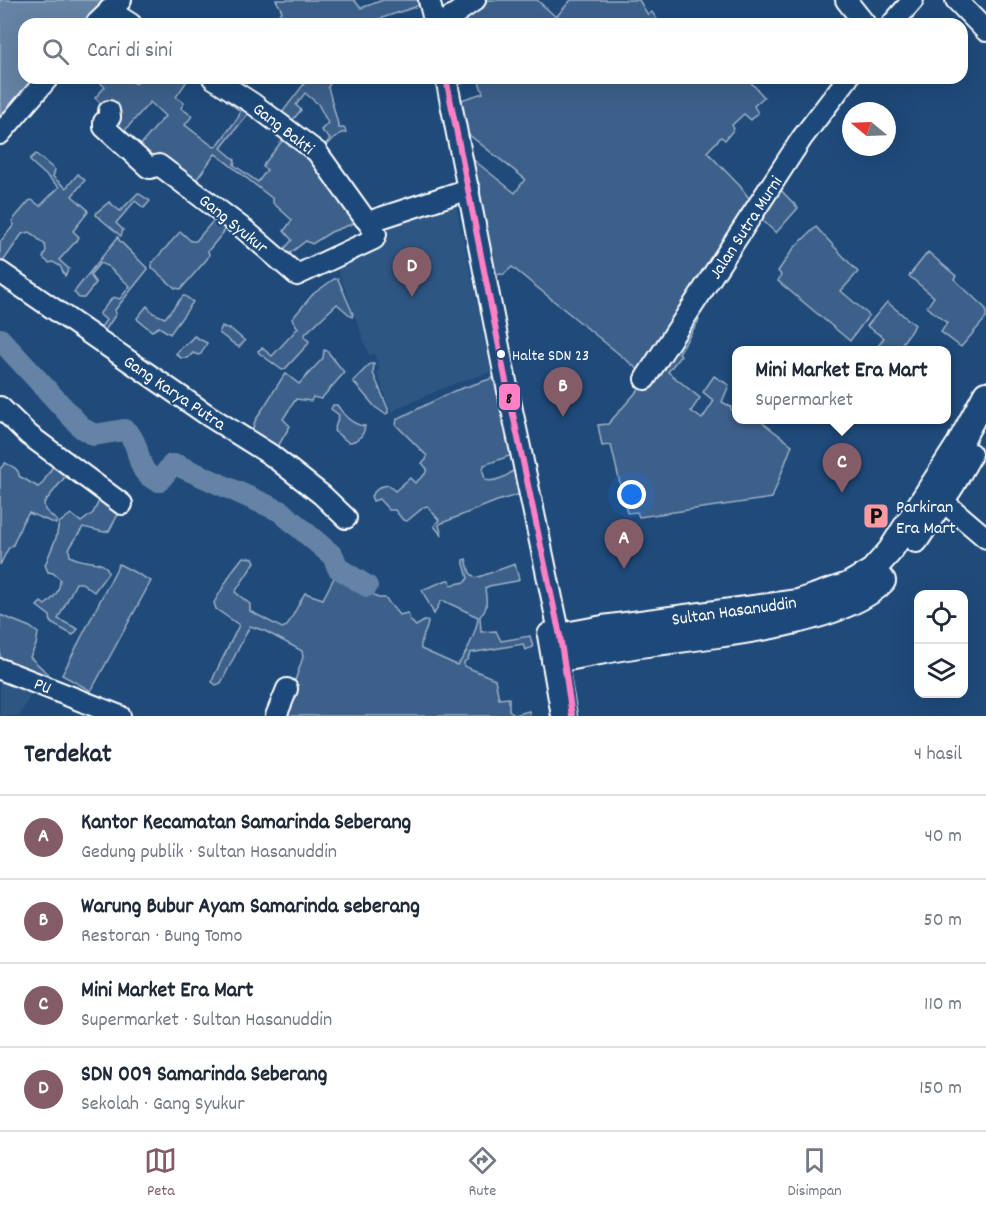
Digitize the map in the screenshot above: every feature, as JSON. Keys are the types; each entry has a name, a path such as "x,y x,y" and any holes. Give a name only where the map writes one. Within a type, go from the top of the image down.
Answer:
{"main road":[{"name":"Sultan Hasanuddin","path":"935,494 986,394"},
{"name":"Sultan Hasanuddin","path":"557,647 737,621 848,585 872,571 890,551 986,424"},
{"path":"557,647 564,716"},
{"path":"557,647 572,716"}],"street":[{"path":"429,0 434,18"},
{"path":"450,18 475,0"},
{"path":"846,0 860,18"},
{"path":"897,18 913,0"},
{"path":"956,0 986,31"},
{"path":"0,134 43,84"},
{"name":"Gang Bakti","path":"222,84 252,103 317,152 367,220"},
{"path":"447,84 499,349 554,610 557,647"},
{"name":"Jalan Sutra Murni","path":"645,379 802,138 843,84"},
{"name":"Gang Syukur","path":"109,111 110,117 104,122 104,127 148,167 159,165 245,230 295,274 300,274 374,239 376,234 367,220"},
{"path":"367,220 469,189"},
{"name":"Gang Karya Putra","path":"0,272 209,416 272,455 322,495 346,518"},
{"path":"0,407 29,435 122,504"},
{"path":"935,494 986,538"},
{"name":"PU","path":"0,669 120,716"},
{"path":"276,716 287,689"}],"shaded area":[{"path":"0,0 114,0 98,18 18,18 18,84 37,84 0,127"},
{"path":"276,0 354,0 361,8 383,0 419,0 415,7 382,18 276,18 282,11"},
{"path":"483,0 537,0 556,17 571,0 639,0 648,15 652,12 656,18 456,18"},
{"path":"102,84 185,84 176,97 184,103 181,108 192,116 185,125 214,147 239,116 240,111 226,100 231,93 250,111 221,148 235,160 234,165 258,182 267,170 263,167 264,164 282,141 276,132 308,150 360,221 331,232 312,244 306,241 285,257 281,253 292,240 284,231 292,220 273,203 273,199 215,154 192,186 137,149 165,116 150,102 119,137 112,114 95,98 105,87"},
{"path":"304,84 330,84 328,87 339,128 345,128 346,133 341,133 321,149 330,139 321,130 328,123 318,104 305,93 296,105 301,110 291,122 281,114"},
{"path":"480,84 752,84 764,97 754,106 758,113 751,120 744,114 732,125 734,129 725,140 721,137 707,152 740,186 754,205 646,376 512,267 504,274 493,275 470,157 515,193 525,179 468,134 458,101 483,93"},
{"path":"36,154 55,170 53,177 66,188 78,174 85,180 72,196 88,212 73,231 79,237 78,239 59,260 69,269 65,276 60,266 53,262 49,263 43,258 45,245 30,232 22,234 0,266 0,242 14,225 12,221 29,201 32,200 40,206 59,187 30,161"},
{"path":"776,185 798,208 776,233 759,217"},
{"path":"138,193 150,201 144,208 135,201 116,223 123,230 121,236 96,215 109,202 120,211"},
{"path":"455,201 492,372 453,384 391,413 377,372 380,369 374,354 369,355 336,264 379,225"},
{"path":"218,215 227,228 208,251 207,259 181,289 175,288 152,268 152,263 179,233 181,232 191,241 196,241"},
{"path":"816,227 858,272 841,291 869,315 850,341 778,281 781,275 778,271 794,248"},
{"path":"118,237 148,269 115,310 116,314 104,332 97,333 106,320 100,313 113,297 120,299 130,286 107,266 100,263 90,275 96,283 84,298 79,298 74,292"},
{"path":"928,252 956,276 954,279 986,309 986,318 961,347 941,332 947,323 927,307 934,297 909,276"},
{"path":"334,279 338,279 353,314 352,317 337,304 306,333 304,337 309,341 308,344 285,369 282,370 259,353 258,351 262,348 272,356 298,328 292,319 313,294"},
{"path":"183,296 193,302 170,334 159,327 152,331 138,320 137,318 147,306 153,313 165,318"},
{"path":"887,302 915,325 902,346 878,346 884,338 867,326"},
{"path":"690,315 699,320 679,353 681,355 668,372 700,398 691,411 702,419 714,401 703,392 714,376 729,385 722,402 731,407 732,424 764,424 792,445 772,498 639,517 637,512 627,513 611,445 602,446 598,425 608,424 647,380"},
{"path":"222,326 231,329 245,341 239,347 237,346 219,333"},
{"path":"194,336 207,343 201,354 193,353 188,358 181,358 176,354"},
{"path":"324,350 344,372 343,374 321,399 313,397 311,401 296,399 283,419 290,426 277,448 251,435 255,421 284,375 286,374 299,384 323,358"},
{"path":"370,364 374,364 373,373 388,409 388,413 385,414 375,407 353,381"},
{"path":"496,377 512,455 484,465 485,480 492,481 501,478 515,469 524,493 442,523 439,525 442,536 434,526 439,520 427,506 407,521 403,520 395,510 389,510 379,499 373,501 371,496 379,487 388,485 395,491 410,478 415,483 427,469 422,463 427,456 396,425 397,419 454,391"},
{"path":"333,405 337,405 353,422 365,426 358,439 348,442 334,431 339,415 331,409"},
{"path":"5,463 16,469 19,476 38,487 53,466 60,464 69,472 44,503 45,510 57,521 56,524 29,513 0,565 0,469"},
{"path":"105,495 121,509 109,531 83,527 69,549 70,556 103,565 107,568 108,573 94,592 82,583 76,583 58,619 78,629 73,635 51,623 50,616 37,606 41,602 45,605 51,600 58,591 60,583 60,579 48,572 45,565 56,538 59,523 71,514 81,522 93,513"},
{"path":"243,557 253,558 255,562 235,592 250,604 250,611 282,628 287,626 305,593 323,599 336,574 340,572 344,576 353,578 378,598 385,598 399,615 408,613 410,620 416,626 428,621 421,649 457,665 464,656 476,628 478,617 444,601 441,601 434,614 422,590 447,580 450,580 451,585 465,582 468,578 463,560 466,559 470,573 476,578 515,564 519,579 517,581 485,588 485,610 480,616 481,632 496,631 501,641 530,636 533,647 525,650 523,644 470,653 464,666 495,679 499,699 509,698 509,710 514,715 529,711 530,716 283,716 303,657 302,651 265,631 250,626 221,683 216,685 212,682 214,676 239,625 216,609 214,603"},
{"path":"119,564 151,581 91,691 62,675"},
{"path":"0,615 30,627 38,633 36,645 30,657 51,677 48,682 0,664"},
{"path":"0,677 32,692 20,716 0,716"}],"waterway":[{"path":"0,339 82,428 94,435 124,430 134,443 141,465 150,477 159,481 172,465 179,466 280,511 333,556 338,568 367,586"}],"transit line":[{"name":"8","path":"447,84 504,372 560,636 572,716"}],"place":[{"name":"SDN 009 Samarinda Seberang","path":"412,297"},
{"name":"Halte SDN 23","path":"501,354"},
{"name":"Warung Bubur Ayam Samarinda seberang","path":"563,417"},
{"name":"Mini Market Era Mart","path":"842,493"},
{"name":"Parkiran Era Mart","path":"876,516"},
{"name":"Kantor Kecamatan Samarinda Seberang","path":"624,569"}]}
